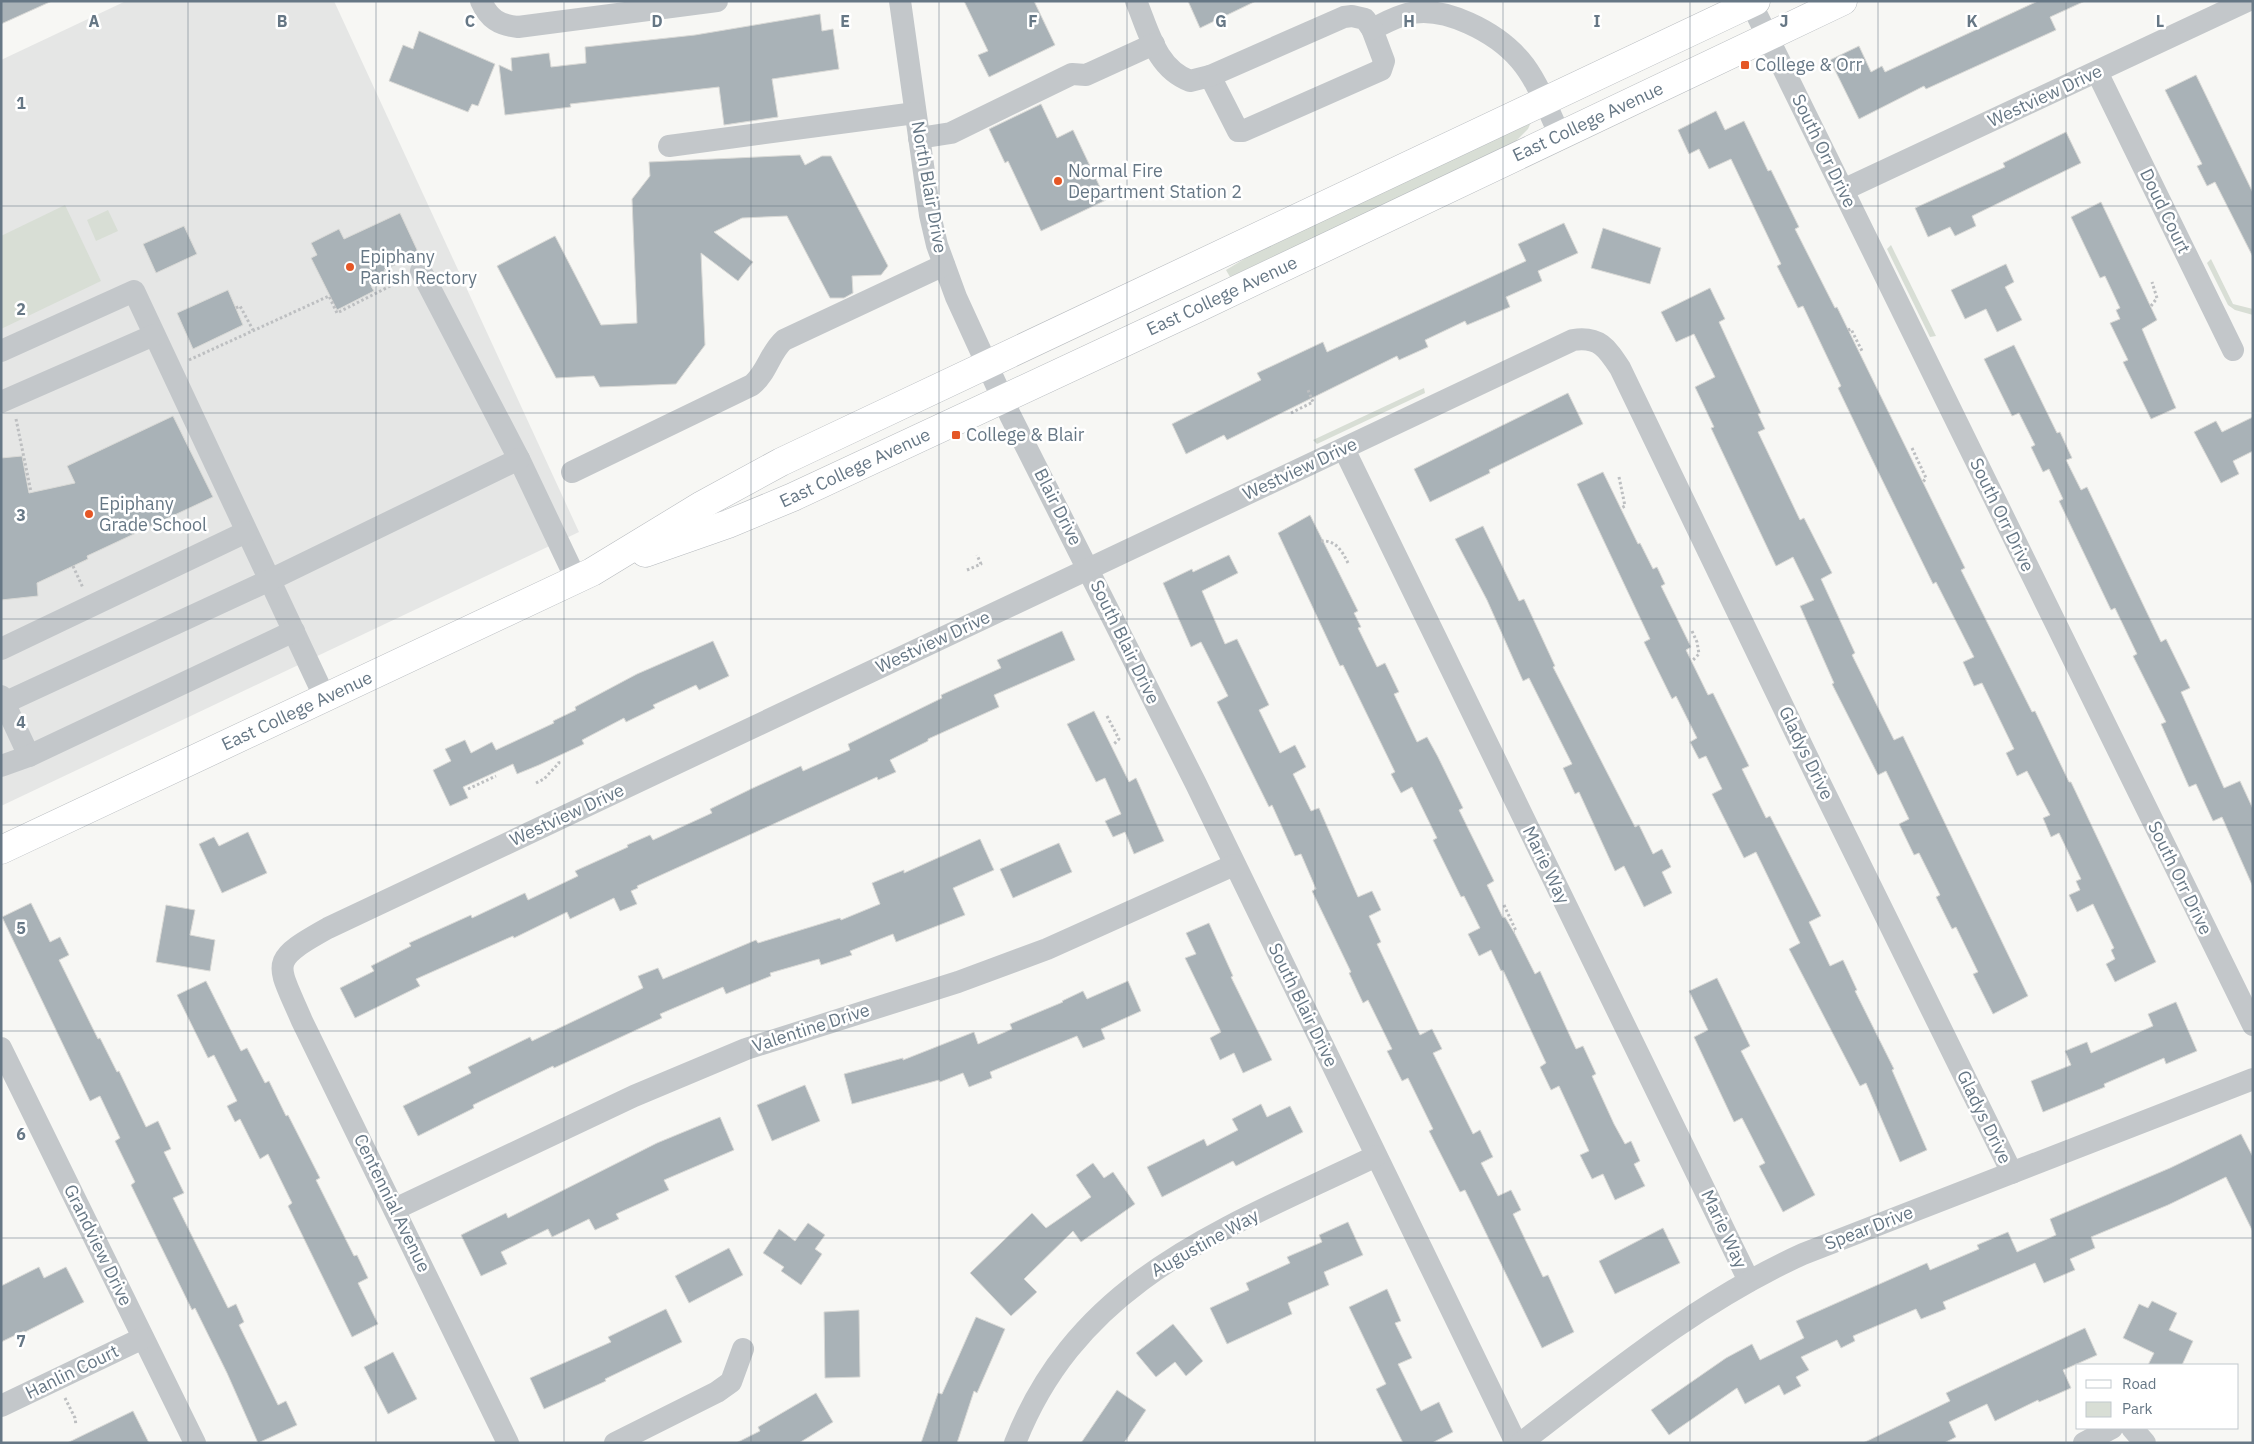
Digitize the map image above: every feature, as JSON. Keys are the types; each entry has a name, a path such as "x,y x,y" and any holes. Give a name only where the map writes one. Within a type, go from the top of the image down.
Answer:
{"main road":[{"name":"East College Avenue","path":"584,575 728,524 783,501 1003,399 1843,1"},
{"name":"East College Avenue","path":"1,850 584,575 702,505 781,462 1753,2"}],"street":[{"path":"481,1 487,15 503,26 518,27 717,1"},
{"name":"North Blair Drive","path":"900,1 930,215 944,266 987,365"},
{"path":"1136,1 1154,44 1167,68 1190,81 1210,76 1344,17 1352,16 1365,19 1372,29 1384,60 1381,70 1243,131 1238,131 1234,128 1210,76"},
{"name":"Westview Drive","path":"1843,190 2247,1"},
{"name":"South Orr Drive","path":"1753,2 1768,37 2253,1026"},
{"path":"1372,29 1408,14 1430,12 1472,25 1491,36 1520,60 1560,135"},
{"path":"919,138 951,133 1072,74 1086,75 1154,44"},
{"name":"Doud Court","path":"2097,72 2233,350"},
{"path":"669,146 915,113"},
{"path":"572,472 759,380 778,345 784,340 944,266"},
{"path":"421,271 520,459 584,575"},
{"path":"1,351 134,292 325,698"},
{"path":"1,402 154,335"},
{"name":"Westview Drive","path":"282,963 286,954 328,928 1573,340 1585,338 1594,340"},
{"name":"Gladys Drive","path":"1594,340 1609,352 1620,368 1817,777 2012,1172"},
{"name":"Blair Drive","path":"987,365 1089,568"},
{"name":"Marie Way","path":"1344,449 1749,1281"},
{"path":"29,756 4,703 270,580 520,459"},
{"path":"1,649 246,532"},
{"name":"South Blair Drive","path":"1089,568 1516,1443"},
{"path":"1,766 29,756 294,631"},
{"name":"Valentine Drive","path":"395,1209 634,1096 746,1049 958,982 1047,949 1234,865"},
{"name":"Centennial Avenue","path":"282,963 282,974 302,1021 508,1443"},
{"name":"Grandview Drive","path":"1,1048 8,1079 143,1338 195,1443"},
{"name":"Spear Drive","path":"1521,1443 1644,1349 1692,1316 1749,1281 1803,1254 2253,1079"},
{"name":"Augustine Way","path":"1015,1443 1023,1422 1042,1387 1061,1359 1089,1324 1132,1285 1181,1252 1376,1156"},
{"name":"Hanlin Court","path":"1,1406 143,1338"},
{"path":"615,1443 717,1392 730,1382 743,1349"},
{"path":"2084,1443 2110,1429"},
{"path":"2133,1429 2145,1443"}],"path":[{"path":"2151,306 2157,298 2152,282"},
{"path":"180,364 329,296 338,313 388,288"},
{"path":"236,308 240,306 253,330"},
{"path":"1848,330 1851,329 1863,353"},
{"path":"1291,413 1313,402 1308,390"},
{"path":"19,426 31,492"},
{"path":"1912,448 1926,478 1923,482"},
{"path":"1619,477 1625,506 1621,508"},
{"path":"1321,541 1337,546 1348,563"},
{"path":"967,570 981,564 977,555"},
{"path":"1692,630 1699,648 1699,654 1693,660"},
{"path":"1107,716 1119,739 1114,744"},
{"path":"536,783 544,779 560,763 558,759"},
{"path":"468,790 496,776"},
{"path":"1504,905 1516,930 1514,931"},
{"path":"56,1380 75,1418 76,1425"}],"shaded area":[{"path":"126,1 334,1 579,532 1,806 1,60"}],"green space":[{"path":"1532,120 1528,129 1513,144 1230,277 1226,270 1269,244"},
{"path":"65,205 101,281 1,329 1,236"},
{"path":"108,210 118,231 96,241 87,220"},
{"path":"1891,245 1936,336 1930,337 1887,249"},
{"path":"2211,259 2233,304 2253,309 2253,315 2235,310 2228,305 2207,263"},
{"path":"1424,388 1425,393 1317,444 1313,440"}],"building":[{"path":"1,1 52,1 1,24"},
{"path":"964,1 1034,1 1055,45 989,77 978,55 988,51"},
{"path":"1188,1 1256,1 1200,28"},
{"path":"2038,1 2085,1 2050,17 2056,30 1926,89 1924,86 1859,119 1830,60 1859,46 1871,72 1882,66 1885,72"},
{"path":"820,14 822,31 833,29 839,69 772,79 778,117 724,125 719,87 570,104 571,107 505,115 499,65 512,71 511,58 549,53 551,67 586,63 585,47 695,35"},
{"path":"419,31 495,64 478,106 472,104 468,112 389,81 403,45 413,49"},
{"path":"2196,75 2253,193 2253,257 2215,182 2207,186 2197,166 2202,164 2165,90"},
{"name":"Normal Fire Department Station 2","path":"1041,104 1057,138 1073,130 1106,200 1041,231 1008,161 1005,163 989,129"},
{"path":"1716,111 1725,130 1744,121 1768,171 1771,170 1799,227 1795,229 1835,308 1837,307 1965,568 1961,570 2032,712 2035,711 2069,782 2071,782 2156,962 2115,982 2106,964 2115,959 2111,950 2114,948 2093,904 2077,912 2069,895 2080,890 2076,881 2081,879 2059,833 2051,837 2043,818 2050,815 2027,771 2017,776 2006,753 2014,749 1982,683 1974,686 1963,662 1974,657 1936,582 1933,584 1870,455 1838,388 1841,386 1803,306 1798,308 1777,266 1781,264 1731,159 1709,169 1699,149 1689,154 1678,130"},
{"path":"2066,132 2081,163 1972,216 1976,226 1955,236 1950,227 1928,237 1915,208 2005,167 2003,163"},
{"path":"800,155 805,165 822,156 831,156 888,266 881,275 852,276 853,293 844,298 830,298 787,216 742,218 714,232 753,262 738,281 701,253 705,345 676,384 600,387 594,376 556,378 497,266 555,236 601,325 637,323 632,199 650,176 649,162"},
{"path":"2101,202 2157,320 2142,329 2176,408 2151,419 2123,362 2128,360 2110,323 2120,319 2116,310 2120,308 2105,276 2100,278 2071,217"},
{"name":"Epiphany Parish Rectory","path":"400,213 419,254 384,270 388,277 371,286 374,291 337,310 311,258 317,255 311,243 339,229 344,239"},
{"path":"1564,223 1578,253 1538,271 1542,281 1506,297 1510,307 1467,325 1465,321 1425,340 1428,347 1399,360 1397,356 1227,440 1224,435 1186,454 1172,424 1261,380 1257,373 1323,342 1327,352 1526,261 1518,244"},
{"path":"184,226 197,254 156,273 143,244"},
{"path":"1603,228 1661,248 1650,284 1591,268"},
{"path":"2006,264 2014,282 2005,287 2022,320 1997,332 1986,309 1965,319 1951,290"},
{"path":"1710,288 1725,319 1719,322 1761,413 1758,414 1765,429 1758,432 1800,520 1804,518 1832,573 1821,579 1855,653 1852,655 1894,740 1903,736 2028,996 1993,1014 1973,974 1978,972 1956,927 1952,929 1936,897 1940,895 1919,853 1914,855 1899,824 1909,819 1886,771 1878,775 1832,684 1834,683 1800,606 1814,600 1793,557 1776,566 1711,428 1714,427 1695,387 1715,377 1694,334 1676,342 1661,312"},
{"path":"228,290 243,325 193,349 177,313"},
{"path":"2014,345 2057,433 2060,432 2072,458 2066,460 2081,490 2087,487 2161,642 2166,639 2190,688 2181,692 2224,788 2240,781 2253,809 2253,887 2222,817 2213,821 2196,784 2189,787 2161,724 2166,722 2133,656 2137,654 2115,608 2111,610 2059,501 2063,499 2049,469 2043,472 2031,447 2035,445 2019,413 2012,416 1984,359"},
{"path":"1568,393 1583,424 1489,470 1490,473 1430,502 1414,469"},
{"name":"Epiphany Grade School","path":"173,416 213,497 87,556 88,559 37,583 38,596 1,600 1,458 22,456 29,493 75,483 67,466"},
{"path":"2253,417 2253,451 2233,461 2239,474 2221,483 2194,432 2216,421 2222,432"},
{"path":"1603,472 1638,544 1640,543 1653,569 1657,567 1665,584 1661,586 1691,647 1686,650 1708,695 1713,693 1749,766 1742,769 1766,818 1770,816 1821,916 1809,922 1830,966 1843,960 1857,990 1855,991 1894,1069 1892,1070 1927,1150 1900,1162 1866,1083 1860,1086 1789,949 1800,943 1756,852 1744,858 1712,794 1722,789 1706,756 1699,759 1690,742 1697,738 1676,696 1672,699 1644,642 1650,639 1577,484"},
{"path":"1310,515 1358,611 1354,613 1361,627 1358,628 1377,667 1385,663 1399,692 1394,694 1417,742 1427,737 1438,757 1463,808 1459,810 1494,881 1487,885 1503,918 1505,917 1515,934 1535,974 1540,971 1576,1049 1583,1046 1596,1074 1592,1076 1614,1124 1625,1144 1631,1141 1640,1161 1634,1164 1645,1186 1615,1200 1603,1174 1592,1179 1580,1155 1589,1151 1559,1086 1551,1090 1540,1067 1546,1063 1503,970 1501,971 1491,950 1479,956 1468,934 1480,928 1464,896 1461,897 1433,840 1437,838 1412,787 1401,793 1391,774 1395,772 1343,665 1340,666 1278,533"},
{"path":"1483,526 1519,601 1524,599 1555,666 1553,667 1635,827 1639,825 1653,854 1662,849 1671,867 1662,872 1672,893 1644,907 1624,866 1615,871 1579,792 1575,794 1563,768 1572,764 1529,678 1523,681 1487,600 1455,539"},
{"path":"1229,555 1238,573 1202,591 1225,644 1237,639 1269,705 1259,710 1280,753 1295,745 1306,767 1293,774 1311,811 1319,808 1358,897 1372,891 1381,910 1369,916 1381,942 1377,944 1420,1035 1432,1029 1442,1049 1433,1053 1473,1134 1480,1130 1493,1157 1481,1163 1498,1196 1511,1190 1521,1210 1513,1214 1543,1277 1548,1275 1574,1332 1542,1348 1465,1190 1460,1192 1429,1131 1433,1129 1408,1078 1402,1081 1387,1051 1392,1049 1368,1000 1363,1003 1349,973 1351,972 1312,891 1316,889 1301,854 1295,856 1272,805 1269,807 1217,702 1228,696 1201,642 1191,647 1163,583 1192,569 1193,572"},
{"path":"1062,631 1075,660 994,695 999,707 928,739 928,741 890,760 896,772 878,780 877,777 637,886 638,888 631,891 637,904 620,911 614,898 570,919 567,912 514,938 513,936 416,979 420,986 355,1018 340,988 374,971 371,966 411,946 409,943 471,915 472,918 525,893 528,900 578,876 575,871 628,847 627,845 650,835 653,840 712,813 710,809 801,766 803,771 850,750 848,744 942,698 941,695 1001,668 997,660"},
{"path":"713,641 729,676 699,690 696,685 653,705 655,708 626,722 624,718 582,740 584,744 539,765 517,774 513,764 463,787 468,798 450,806 433,770 451,761 445,749 465,740 471,753 492,742 496,750 554,723 553,721 576,710 575,707 637,674"},
{"path":"1094,711 1129,782 1136,778 1164,841 1134,854 1125,832 1113,837 1105,821 1121,814 1105,778 1096,782 1067,724"},
{"path":"248,832 267,873 222,893 199,844 214,837 219,846"},
{"path":"980,839 994,870 953,888 965,915 896,942 893,934 850,951 852,955 821,965 819,959 770,973 771,976 726,994 723,987 660,1014 662,1018 554,1068 553,1066 473,1105 474,1108 418,1136 403,1106 471,1073 468,1067 530,1037 532,1041 643,988 638,976 658,968 663,979 756,940 758,943 840,918 841,920 880,904 872,883 904,870 904,873"},
{"path":"1059,843 1072,872 1013,898 1000,869"},
{"path":"31,903 50,942 60,937 69,955 59,960 98,1039 100,1038 117,1072 119,1071 146,1127 158,1121 171,1149 164,1152 184,1193 173,1198 228,1308 236,1304 244,1322 239,1325 278,1405 286,1401 297,1425 258,1443 227,1373 195,1308 192,1310 131,1185 135,1182 115,1141 120,1138 100,1096 90,1101 2,917"},
{"path":"166,905 195,910 190,935 215,940 210,971 156,962"},
{"path":"1209,923 1233,976 1231,977 1272,1060 1243,1073 1234,1053 1220,1060 1210,1038 1221,1032 1185,958 1196,954 1186,933"},
{"path":"1717,978 1750,1046 1741,1051 1815,1195 1783,1212 1759,1166 1765,1163 1742,1118 1734,1122 1694,1037 1708,1030 1689,991"},
{"path":"206,981 241,1051 247,1048 265,1083 269,1081 286,1116 288,1115 320,1178 316,1180 354,1256 357,1255 368,1278 358,1283 378,1324 352,1337 288,1206 292,1203 268,1154 260,1159 240,1119 235,1122 227,1106 237,1101 214,1055 208,1058 177,995"},
{"path":"1128,981 1141,1011 1101,1029 1105,1039 1083,1048 1077,1036 990,1072 992,1078 969,1087 963,1073 940,1082 939,1080 852,1104 844,1074 903,1058 903,1060 974,1032 978,1044 1012,1029 1010,1024 1063,1002 1083,991 1087,999"},
{"path":"2176,1002 2197,1051 2166,1064 2164,1058 2104,1084 2105,1087 2043,1112 2031,1081 2071,1065 2065,1051 2087,1042 2091,1053 2153,1026 2148,1014"},
{"path":"805,1085 820,1121 772,1141 757,1105"},
{"path":"1261,1104 1267,1117 1290,1106 1303,1132 1236,1166 1233,1161 1162,1197 1147,1167 1204,1139 1207,1146 1238,1130 1232,1119"},
{"path":"720,1117 734,1150 664,1180 669,1190 616,1214 619,1219 595,1230 589,1219 552,1237 548,1229 501,1252 507,1264 481,1276 461,1235 506,1213 508,1218 657,1143"},
{"path":"2241,1134 2253,1157 2253,1232 2226,1177 2168,1205 2091,1237 2095,1248 2070,1259 2075,1270 2044,1283 2035,1263 1943,1302 1946,1309 1921,1319 1916,1309 1853,1336 1855,1341 1841,1348 1837,1340 1801,1357 1809,1370 1796,1377 1801,1386 1784,1395 1779,1385 1745,1404 1737,1388 1669,1435 1651,1410 1726,1358 1752,1344 1760,1360 1804,1338 1796,1321 1927,1263 1930,1270 1979,1249 1977,1245 2008,1232 2017,1252 2056,1235 2050,1219 2170,1168"},
{"path":"1093,1163 1104,1178 1113,1172 1135,1204 1081,1242 1073,1231 1024,1279 1037,1292 1011,1316 970,1273 1032,1213 1046,1228 1091,1197 1076,1175"},
{"path":"1348,1222 1363,1255 1324,1272 1329,1285 1288,1303 1292,1314 1227,1344 1210,1308 1249,1290 1246,1283 1290,1263 1287,1257 1322,1242 1319,1235"},
{"path":"808,1223 825,1235 815,1249 822,1254 801,1285 781,1271 784,1267 763,1253 779,1229 795,1241"},
{"path":"1663,1228 1680,1263 1615,1294 1599,1261"},
{"path":"729,1248 743,1275 689,1303 675,1276"},
{"path":"39,1267 44,1278 66,1267 84,1302 1,1342 1,1286"},
{"path":"1387,1289 1401,1321 1395,1323 1412,1358 1398,1364 1421,1411 1439,1402 1453,1432 1432,1443 1403,1443 1376,1389 1386,1384 1349,1307"},
{"path":"2152,1301 2177,1313 2169,1330 2193,1341 2182,1364 2148,1364 2154,1353 2123,1338 2139,1304 2148,1308"},
{"path":"666,1309 682,1342 605,1379 606,1381 544,1409 530,1378 611,1342 608,1337"},
{"path":"859,1310 860,1377 825,1378 824,1312"},
{"path":"976,1317 1005,1329 977,1393 974,1391 957,1443 921,1443 938,1393 942,1394"},
{"path":"1173,1324 1203,1361 1186,1376 1175,1362 1156,1377 1136,1353"},
{"path":"2085,1328 2097,1355 2063,1370 2071,1388 2039,1402 2038,1400 1995,1421 1987,1404 1949,1422 1956,1437 1944,1443 1863,1443 1950,1401 1946,1393"},
{"path":"393,1352 417,1399 388,1414 364,1367"},
{"path":"1117,1390 1146,1410 1124,1443 1081,1443"},
{"path":"816,1393 833,1422 799,1443 736,1443 760,1431 758,1427"},
{"path":"133,1411 149,1443 67,1443"}],"place":[{"name":"College & Orr","path":"1745,65"},
{"name":"Normal Fire Department Station 2","path":"1058,181"},
{"name":"Epiphany Parish Rectory","path":"350,267"},
{"name":"College & Blair","path":"956,435"},
{"name":"Epiphany Grade School","path":"89,514"}]}
